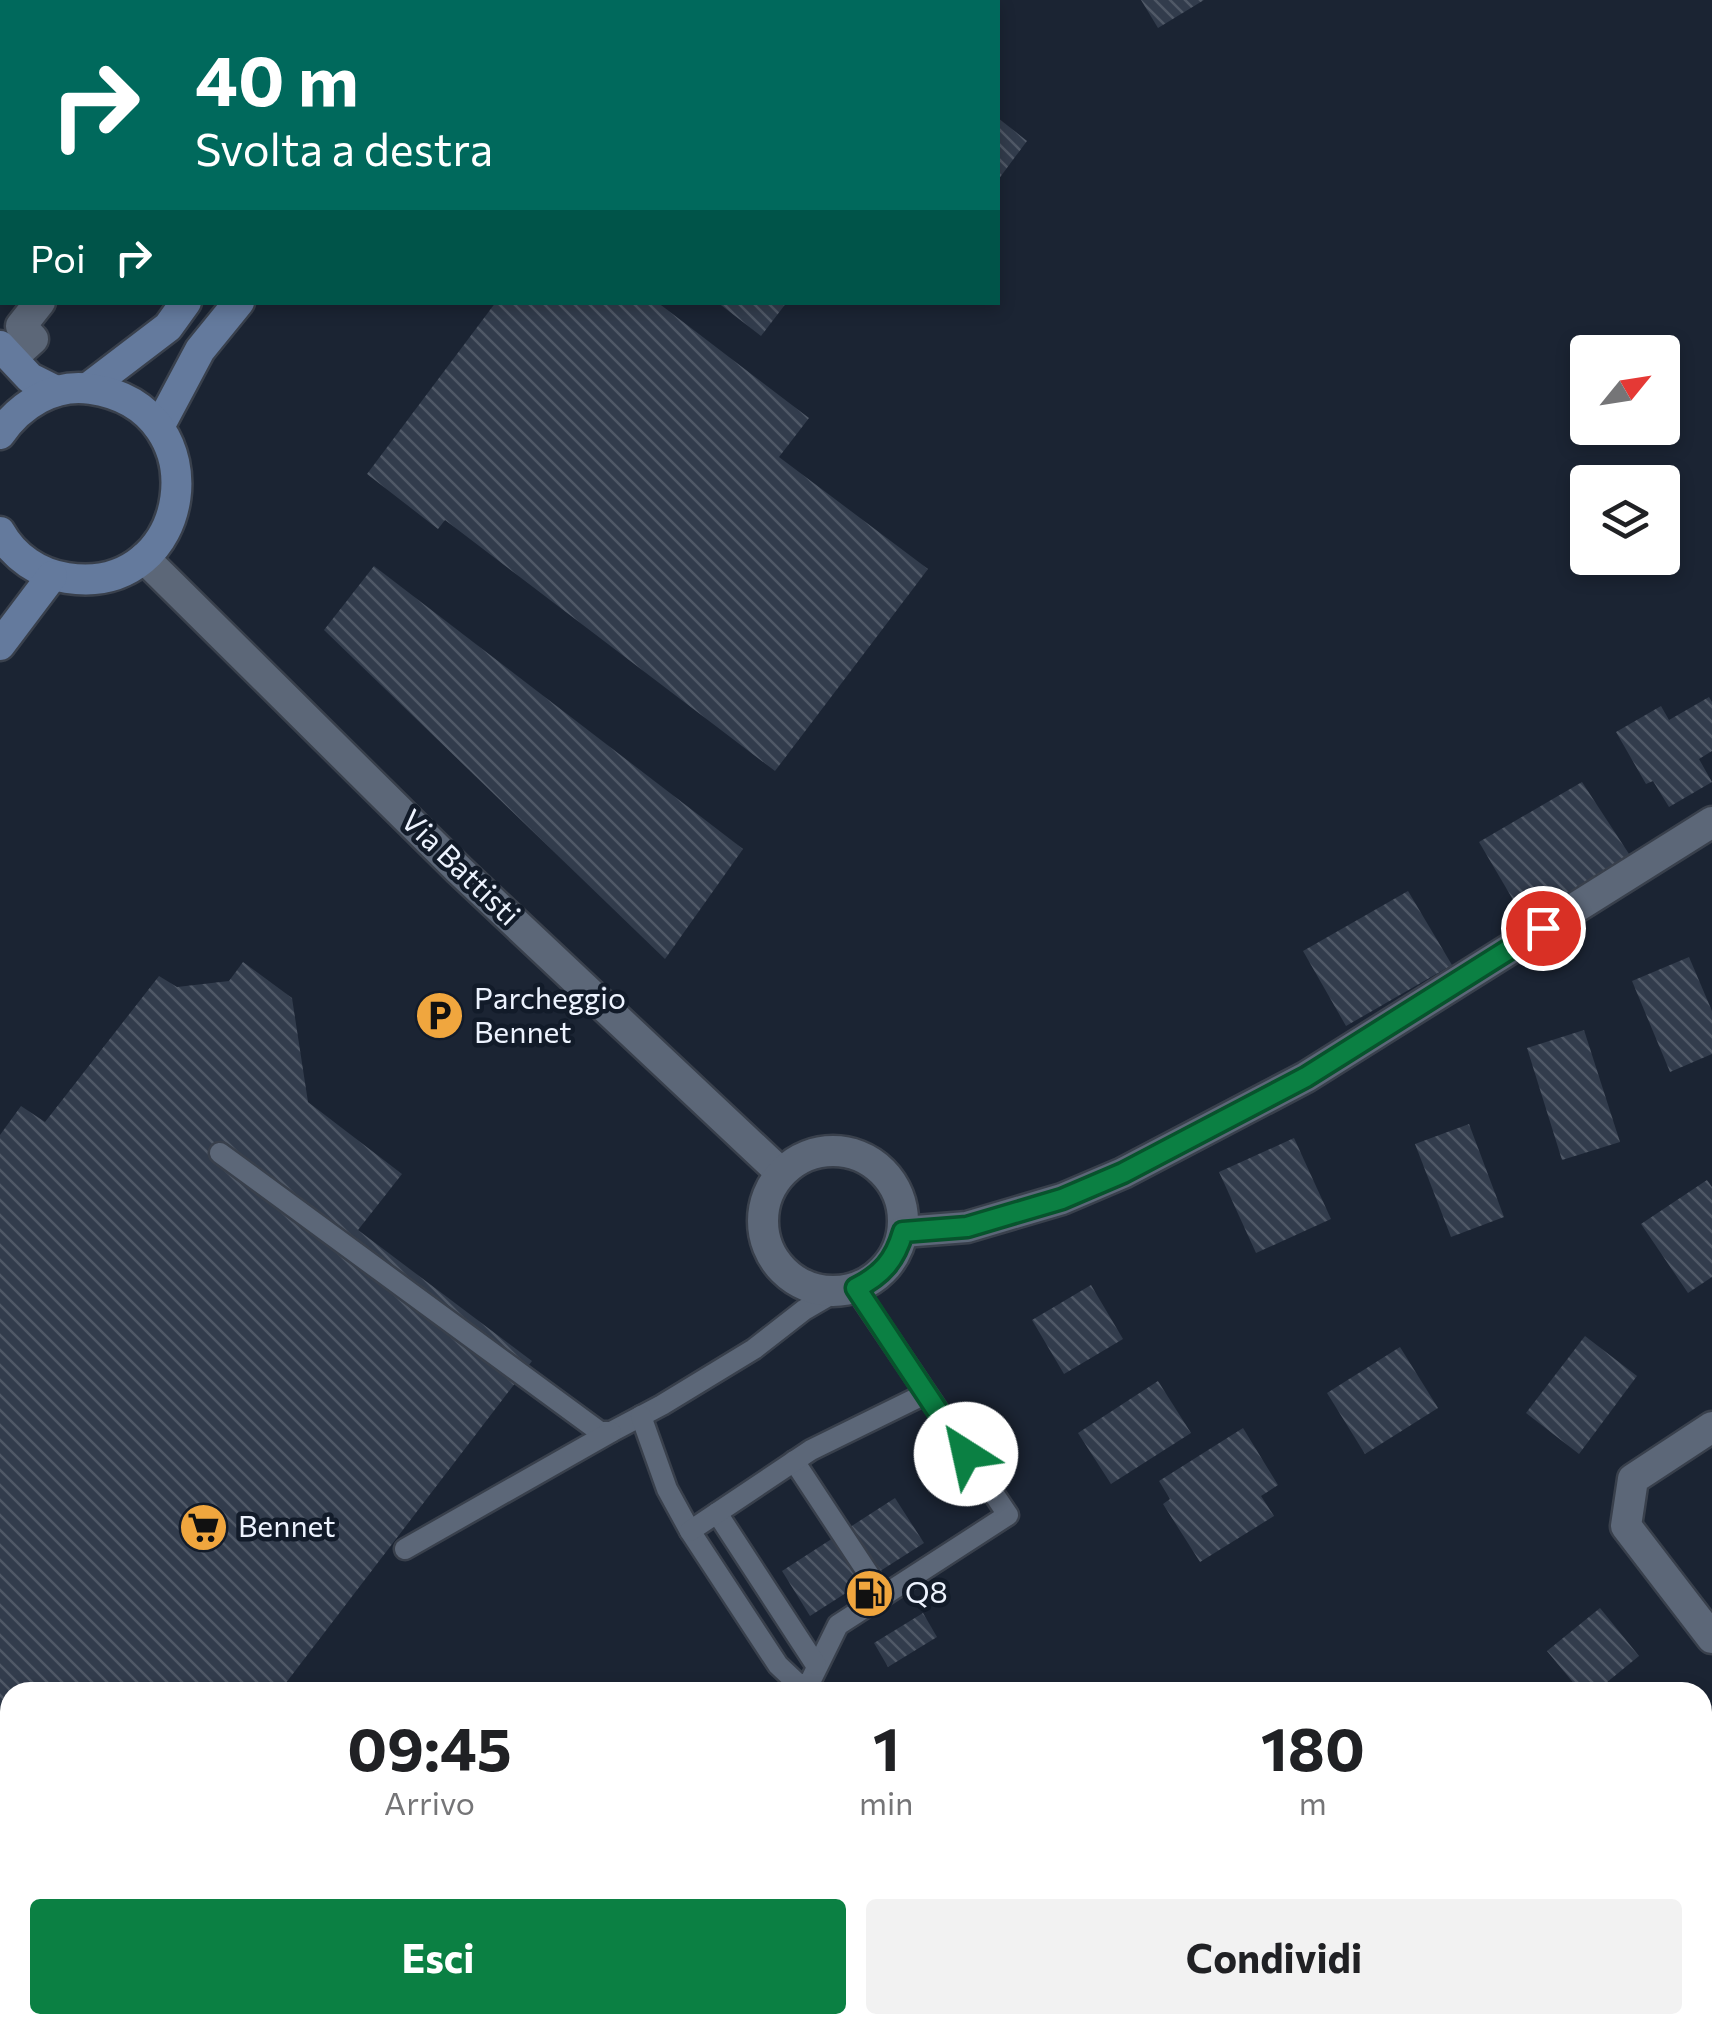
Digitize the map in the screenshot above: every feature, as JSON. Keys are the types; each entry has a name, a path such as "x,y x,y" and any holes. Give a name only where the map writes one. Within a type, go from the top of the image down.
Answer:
{"main road":[{"path":"88,388 168,327 184,305"},
{"path":"159,427 200,350 237,305"},
{"path":"7,352 30,378 56,391"},
{"path":"0,432 35,400 56,391 88,388 115,394 139,407 159,427 173,452 178,481 175,510 163,536 144,558 116,575 84,581 52,576 2,543"},
{"path":"0,644 52,576"}],"street":[{"path":"7,352 33,339 21,326 38,305"},
{"name":"Via Battisti","path":"144,558 459,870 781,1172"},
{"path":"903,1232 967,1227 1062,1199 1123,1173 1306,1077 1712,822"},
{"path":"834,1150 872,1162 887,1176 897,1193 903,1232 887,1267 845,1290 816,1290 782,1271 771,1256 765,1242 762,1212 781,1172 815,1152 834,1150"},
{"path":"1712,1427 1634,1479 1626,1526 1712,1638"}],"lane":[{"path":"220,1152 590,1427 611,1432"},
{"path":"406,1550 662,1405 754,1349 804,1310 845,1290 925,1394 1008,1515 838,1625 810,1682"},
{"path":"690,1531 794,1461 925,1394"},
{"path":"641,1416 666,1489 690,1531 778,1665 796,1682"},
{"path":"794,1461 883,1596"},
{"path":"717,1513 816,1665"}],"building":[{"path":"1141,0 1204,0 1158,28"},
{"path":"1000,120 1027,141 1000,177"},
{"path":"494,305 661,305 809,418 779,457 928,569 775,771 445,520 438,529 367,474"},
{"path":"721,305 785,305 761,336"},
{"path":"374,566 743,849 665,959 324,630"},
{"path":"1709,697 1712,751 1699,759 1712,782 1669,807 1653,781 1646,784 1616,732 1661,706 1669,720"},
{"path":"1582,782 1631,857 1525,920 1479,842"},
{"path":"1408,891 1452,965 1346,1026 1303,951"},
{"path":"1689,957 1712,1011 1712,1054 1670,1072 1632,981"},
{"name":"Bennet","path":"243,962 292,998 308,1102 402,1174 358,1230 532,1361 287,1682 0,1682 0,1135 21,1106 45,1122 159,976 177,987 229,981"},
{"path":"1584,1030 1620,1142 1562,1160 1527,1048"},
{"path":"1469,1124 1504,1217 1451,1237 1415,1144"},
{"path":"1294,1138 1331,1219 1256,1253 1219,1172"},
{"path":"1707,1180 1712,1187 1712,1277 1688,1293 1641,1224"},
{"path":"1091,1285 1123,1339 1064,1374 1032,1320"},
{"path":"1585,1336 1637,1376 1579,1454 1526,1413"},
{"path":"1400,1347 1438,1408 1365,1454 1327,1393"},
{"path":"1158,1381 1191,1433 1111,1484 1078,1433"},
{"path":"1243,1428 1278,1485 1261,1496 1274,1516 1200,1562 1163,1504 1170,1499 1159,1481"},
{"path":"895,1498 924,1543 810,1616 782,1571"},
{"path":"1600,1608 1639,1656 1607,1682 1573,1682 1547,1651"},
{"path":"923,1613 937,1637 888,1667 874,1643"}],"place":[{"name":"Parcheggio Bennet","path":"439,1016"},
{"name":"Bennet","path":"203,1527"},
{"name":"Q8","path":"870,1593"}],"route":[{"path":"966,1454 856,1288 887,1267 903,1232 967,1227 1062,1199 1123,1173 1306,1077 1543,928"}]}
